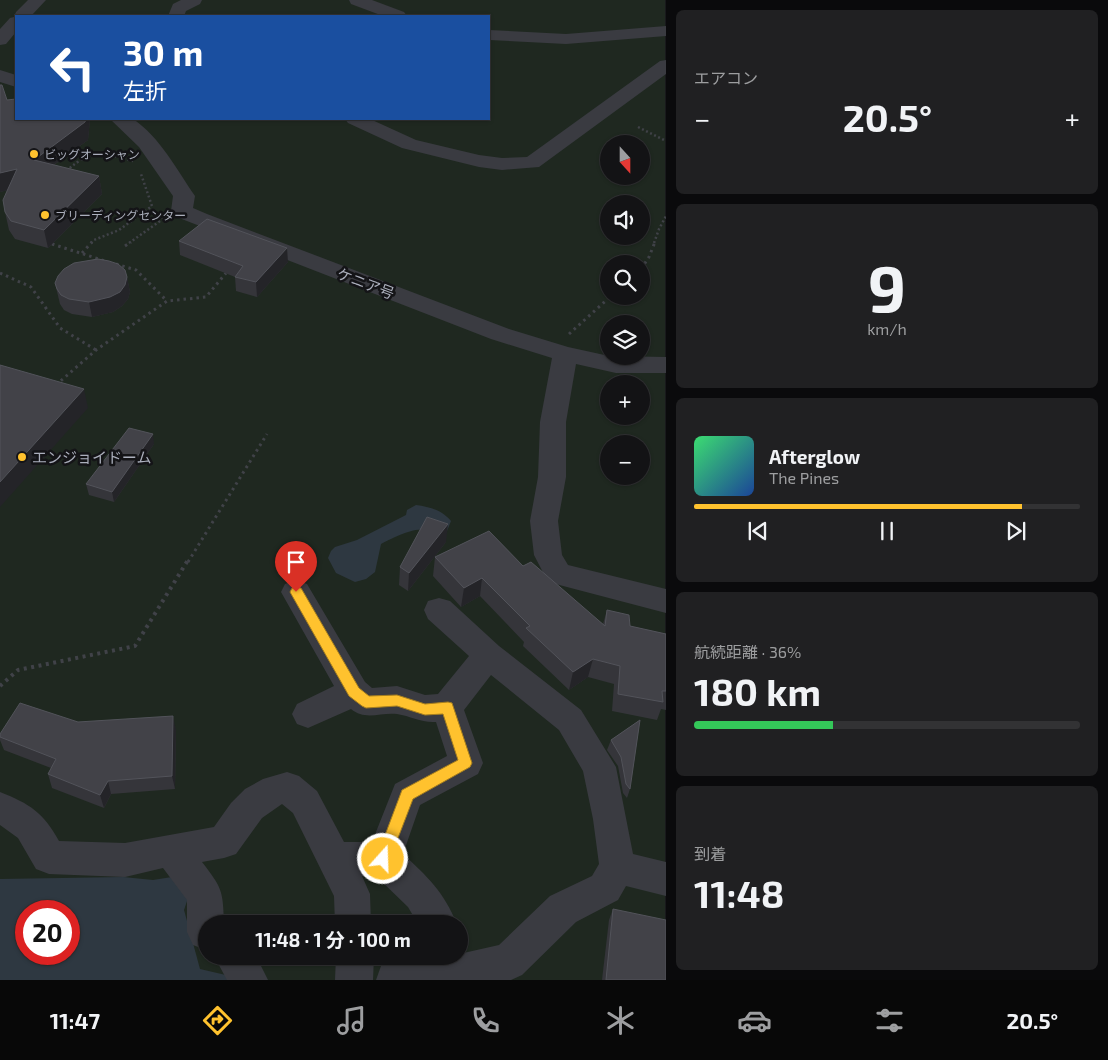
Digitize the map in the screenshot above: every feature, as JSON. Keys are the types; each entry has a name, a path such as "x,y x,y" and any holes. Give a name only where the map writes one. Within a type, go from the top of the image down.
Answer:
{"lane":[{"path":"23,15 38,0"},
{"path":"176,15 179,8 194,0"},
{"path":"357,0 395,15"},
{"path":"0,40 15,23"},
{"path":"490,35 566,39 666,31"},
{"path":"357,120 409,144 479,161 502,164 532,163 666,65"},
{"path":"0,76 15,81"},
{"name":"ケニア号","path":"122,120 129,123 157,156 184,196 182,211 500,334 558,352 616,365 666,364"},
{"path":"558,352 553,422 552,477 544,521 548,555 558,574 666,601"},
{"path":"296,592 354,692 366,702 397,700 425,709 448,708"},
{"path":"439,610 488,655 570,720 599,767 610,819 617,867 606,888 563,909 509,962 468,964"},
{"path":"448,708 488,655"},
{"path":"308,714 354,692"},
{"path":"383,859 407,795 466,763 448,708"},
{"path":"0,808 32,826 50,857 125,860 171,850 224,842 248,806 270,790 287,787 305,802 335,859 352,894 353,915"},
{"path":"171,850 206,895 206,915"},
{"path":"335,859 383,859 421,895 433,915"},
{"path":"617,867 666,880"},
{"path":"239,965 249,980"},
{"path":"354,980 355,965"},
{"path":"395,980 451,965"}],"path":[{"path":"638,128 666,141"},
{"path":"63,174 84,156 102,153 137,162"},
{"path":"82,253 94,240 118,230 152,206 140,171"},
{"path":"650,255 660,222 666,216"},
{"path":"52,244 136,270 167,301"},
{"path":"0,273 31,287 60,328 96,350"},
{"path":"51,388 96,350 167,301 206,297 226,273"},
{"path":"558,352 602,305"},
{"path":"0,686 18,670 135,646 267,434"}],"shaded area":[{"path":"0,0 665,0 665,980 0,980"},
{"path":"416,505 444,514 451,521 447,531 428,529 413,531 381,544 375,572 366,579 355,582 336,573 328,558 335,547 357,540 406,515 407,510"},
{"path":"178,876 190,892 184,910 200,969 230,976 231,980 0,980 0,879 123,877 153,880"}],"building":[{"path":"0,85 2,85 7,100 15,99 15,120 86,120 34,160 99,176 44,230 11,221 5,212 3,200 17,169 0,173"},
{"path":"207,219 287,248 256,282 235,277 243,266 179,241"},
{"path":"98,259 118,264 125,270 127,277 125,285 120,292 110,297 89,302 69,299 61,295 55,283 64,269 74,263"},
{"name":"エンジョイドーム","path":"0,365 84,389 0,482"},
{"path":"129,428 153,434 112,492 86,484"},
{"path":"427,517 448,524 409,573 400,567"},
{"path":"489,531 523,566 531,562 605,626 607,610 629,615 630,626 666,634 666,691 662,691 663,702 618,694 620,666 593,659 573,672 526,628 530,626 482,578 464,588 435,557"},
{"path":"20,703 78,722 173,716 172,776 108,781 100,795 48,774 56,759 0,737 0,734"},
{"path":"640,720 630,789 626,784 621,757 611,740"},
{"path":"613,909 666,920 666,980 606,980"}],"place":[{"name":"ビッグオーシャン","path":"34,154"},
{"name":"ブリーディングセンター","path":"45,215"},
{"name":"エンジョイドーム","path":"22,457"}],"route":[{"path":"296,592 354,692 366,702 397,700 425,709 448,708 466,763 407,795 383,859"}]}
